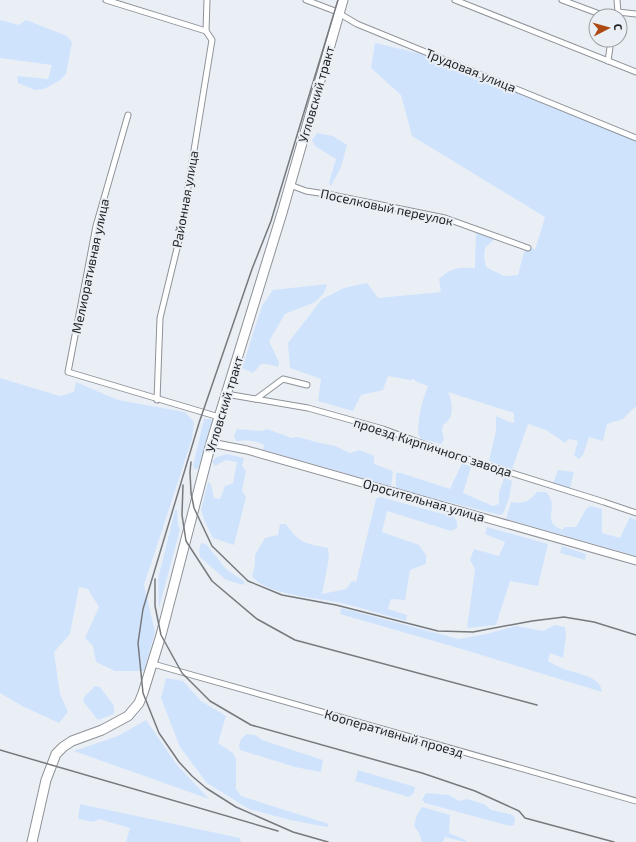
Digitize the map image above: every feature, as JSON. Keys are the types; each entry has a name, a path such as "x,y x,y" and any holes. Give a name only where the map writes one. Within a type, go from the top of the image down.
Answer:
{"highway":[{"name":"Угловский тракт","path":"34,841 44,784 56,754 72,741 89,736 121,720 134,711 143,693 153,664 217,424 290,186 343,0"}],"main road":[{"name":"Оросительная улица","path":"212,442 247,450 636,561"}],"street":[{"path":"106,0 206,31"},
{"name":"Районная улица","path":"157,400 160,318 180,236 212,40 206,31 207,0"},
{"name":"Трудовая улица","path":"306,0 340,14 357,24 636,138"},
{"path":"455,0 636,72"},
{"path":"562,0 588,10"},
{"path":"608,61 610,48"},
{"name":"Мелиоративная улица","path":"128,114 96,226 68,372 157,400"},
{"name":"Поселковый переулок","path":"290,186 306,191 445,218 528,248"},
{"path":"256,399 283,379 307,385"},
{"name":"проезд Кирпичного завода","path":"226,394 308,408 383,429 451,454 636,513"},
{"path":"157,400 217,424"},
{"name":"Кооперативный проезд","path":"153,664 636,801"}],"shaded area":[{"path":"0,20 19,25 26,20 67,36 72,42 66,74 59,81 44,89 35,90 18,83 17,76 48,79 52,65 0,58"},
{"path":"375,43 443,59 636,141 636,406 623,419 607,424 603,441 589,437 583,455 579,459 574,455 578,441 569,439 565,443 546,430 528,424 512,469 489,461 496,431 496,416 512,423 514,422 514,413 448,392 452,410 450,418 443,425 442,430 444,440 441,444 421,439 418,434 421,409 428,386 415,381 415,379 410,380 388,376 383,390 361,395 353,411 318,401 321,379 290,368 288,343 322,299 344,288 367,283 378,298 441,292 439,279 447,272 459,268 475,268 476,233 494,239 485,248 484,257 486,267 504,276 518,275 524,252 532,248 535,250 545,217 412,136 401,95 371,68"},
{"path":"317,133 333,136 347,145 341,167 331,186 329,183 336,159 315,146 312,140"},
{"path":"327,284 324,293 315,302 285,314 269,341 279,362 278,367 261,364 253,373 242,368 262,306 273,290"},
{"path":"0,378 60,396 74,392 76,382 118,400 185,412 194,422 192,439 144,585 155,632 144,671 115,671 96,662 93,646 85,638 99,607 88,589 79,587 70,634 54,652 60,694 68,712 59,723 24,707 0,693"},
{"path":"204,419 210,419 216,423 210,434 198,469 195,469 193,466"},
{"path":"237,429 261,431 267,429 292,438 298,437 335,446 350,453 360,450 374,456 374,464 393,471 391,486 263,450 264,445 258,442 236,441 234,436"},
{"path":"227,454 244,458 242,466 246,471 242,491 246,497 234,545 213,538 201,510 208,482 211,484 214,498 220,499 225,486 233,483 237,462 226,460 215,466 212,461 217,457"},
{"path":"462,463 471,467 463,493 493,506 499,504 499,493 504,478 511,480 512,482 509,498 503,514 500,515 396,489 396,473 401,473 450,489"},
{"path":"558,470 574,472 570,488 553,483"},
{"path":"537,492 546,492 549,496 552,505 551,520 556,527 562,530 565,527 576,527 586,509 590,506 602,509 602,533 620,538 630,517 636,520 636,556 506,519 511,502 526,502"},
{"path":"380,497 454,517 457,522 457,528 451,531 387,511 382,532 419,545 426,555 426,564 410,570 405,600 391,599 388,609 407,615 406,621 341,603 280,592 268,588 252,576 255,565 255,555 265,538 278,535 280,524 286,524 299,539 304,542 328,548 329,558 322,594 346,589 352,581 356,582 376,499"},
{"path":"175,510 177,510 178,526 180,529 159,608 158,579"},
{"path":"487,527 548,544 538,586 510,581 496,625 467,628 475,569 470,560 474,549 499,556 505,542 485,534"},
{"path":"201,543 206,544 226,569 244,581 244,585 226,580 200,557 199,550"},
{"path":"562,546 586,554 585,560 560,553"},
{"path":"341,608 459,639 516,626 543,631 555,625 565,627 566,637 563,658 550,653 548,661 564,669 588,676 597,682 601,687 602,692 340,614"},
{"path":"166,678 183,681 201,701 226,716 218,743 233,753 236,759 236,789 241,796 329,824 327,827 290,820 249,809 207,783 180,747 161,698"},
{"path":"95,686 100,687 114,706 114,714 98,720 83,701 84,697"},
{"path":"146,720 177,765 209,799 74,751 118,736"},
{"path":"247,734 255,735 262,740 323,760 321,772 295,767 240,750 239,746 241,739"},
{"path":"358,770 415,787 414,793 409,797 355,781"},
{"path":"426,793 449,795 459,801 467,799 484,804 491,810 513,815 515,819 514,825 510,826 425,803 422,800"},
{"path":"80,804 240,838 241,842 126,842 130,828 99,819 94,822 78,819"},
{"path":"422,807 450,815 449,833 466,840 466,842 445,837 443,842 422,842 419,833 414,826 417,815"}],"railway":[{"path":"328,842 293,832 236,807 206,788 192,776 179,762 159,733 143,693 138,643 143,609 199,423 252,269 271,221 338,0"},
{"path":"191,462 191,493 194,508 212,546 248,581 282,595 336,605 438,631 473,632 532,621 564,617 594,622 636,635"},
{"path":"183,485 182,515 186,541 212,581 257,619 295,640 537,705"},
{"path":"155,579 155,606 161,635 182,673 210,701 251,725 422,773 475,791 519,811 525,818 614,842"},
{"path":"0,750 278,831"}]}
